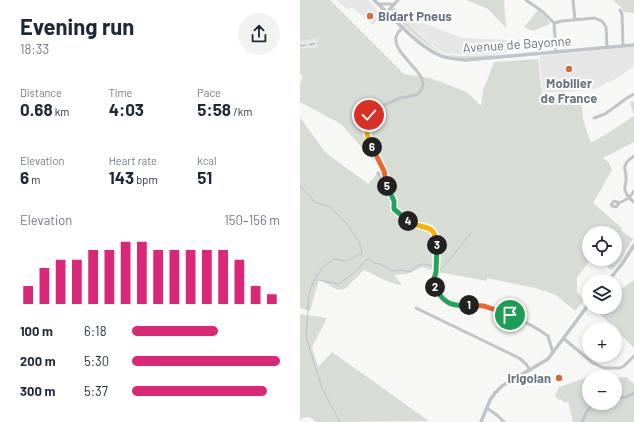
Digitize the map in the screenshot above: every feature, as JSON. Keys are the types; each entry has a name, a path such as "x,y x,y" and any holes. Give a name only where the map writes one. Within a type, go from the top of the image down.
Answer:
{"main road":[{"name":"Avenue de Bayonne","path":"374,0 431,51 453,59 466,60 634,45"},
{"path":"614,274 634,245"},
{"path":"481,422 492,397 499,388 543,363 553,353 582,313"}],"street":[{"path":"387,12 398,0"},
{"path":"526,0 544,12 554,23 556,52"},
{"path":"573,0 575,20"},
{"path":"378,4 394,4"},
{"path":"620,10 622,14 623,46"},
{"path":"554,23 595,18 602,21 606,28 607,47"},
{"path":"403,27 397,35 396,40 407,60 422,77 423,84 420,92 416,95 400,98 376,109 369,115 366,124 368,138 384,171 387,184 394,201 394,209 407,221 417,226 427,227 433,231 436,236 437,246 434,285 445,300 456,306 484,306 510,315 548,336 553,353"},
{"path":"594,118 608,112 634,94"},
{"path":"634,156 626,162 626,178 624,187 629,198 634,202"},
{"path":"378,173 387,184"},
{"path":"619,202 629,198 634,191"},
{"path":"416,308 518,358 526,364 530,370"},
{"path":"563,338 593,362 604,368 622,367 634,356"},
{"path":"622,397 634,393"},
{"path":"487,408 504,422"},
{"path":"582,422 588,410"}],"shaded area":[{"path":"300,0 330,0 404,74 430,78 457,88 468,93 481,106 483,90 494,62 538,59 542,94 581,95 583,120 591,143 634,116 634,142 603,158 609,163 612,170 593,203 620,226 582,226 582,266 586,266 577,278 577,292 582,298 582,302 575,311 556,295 535,288 487,278 487,281 438,272 422,267 407,274 394,275 402,285 389,282 364,270 345,289 337,290 319,279 310,311 300,308 300,117 325,152 368,184 381,169 341,124 300,102 300,84 303,76 300,74 300,49 319,47 318,38 300,41"},
{"path":"336,0 368,0 382,15 373,25 353,8 347,9"},
{"path":"466,0 504,0 506,28 488,9"},
{"path":"613,0 634,0 634,13 623,12 623,9"},
{"path":"394,7 402,14 402,18 423,38 444,53 429,46 418,38 392,14 391,9"},
{"path":"538,10 547,18 550,24 533,31 524,27"},
{"path":"407,12 419,24 422,23 462,38 506,40 506,53 465,55 445,53 430,43 402,18"},
{"path":"318,38 320,47 300,49 300,41"},
{"path":"634,47 634,66 622,75 600,87 590,90 543,93 539,56"},
{"path":"448,54 465,56 502,54 466,58"},
{"path":"634,101 634,116 630,102"},
{"path":"622,231 633,239 622,258"},
{"path":"607,266 616,266 612,270"},
{"path":"634,280 634,348 622,336 622,322 608,322 600,314 622,314 622,287"},
{"path":"300,314 327,318 312,347 318,367 332,352 429,421 317,422 309,417 302,418 300,421"},
{"path":"622,377 626,377 634,384 634,422 573,422 568,401 565,403 555,396 559,387 582,379 582,410 622,410"}],"waterway":[{"path":"300,186 315,202 330,207 347,224 359,242 362,253 346,261 334,259 323,267 314,280 309,294 306,337 322,388 340,422"},
{"path":"438,271 440,271 471,233"},
{"path":"315,280 339,284 369,259 374,263 380,264 392,271 400,270 411,272 416,267 423,264 432,266 434,270"}],"railway":[{"path":"300,46 319,43"}],"place":[{"name":"Bidart Pneus","path":"370,16"},
{"name":"Mobilier de France","path":"569,69"},
{"name":"Irigoian","path":"559,378"}],"route":[{"path":"369,115 366,124 368,138 384,171 388,188 394,201 394,209 411,223 417,226 427,227 433,231 436,236 436,272 434,285 437,290 448,303 452,305 484,306 510,315"}]}
